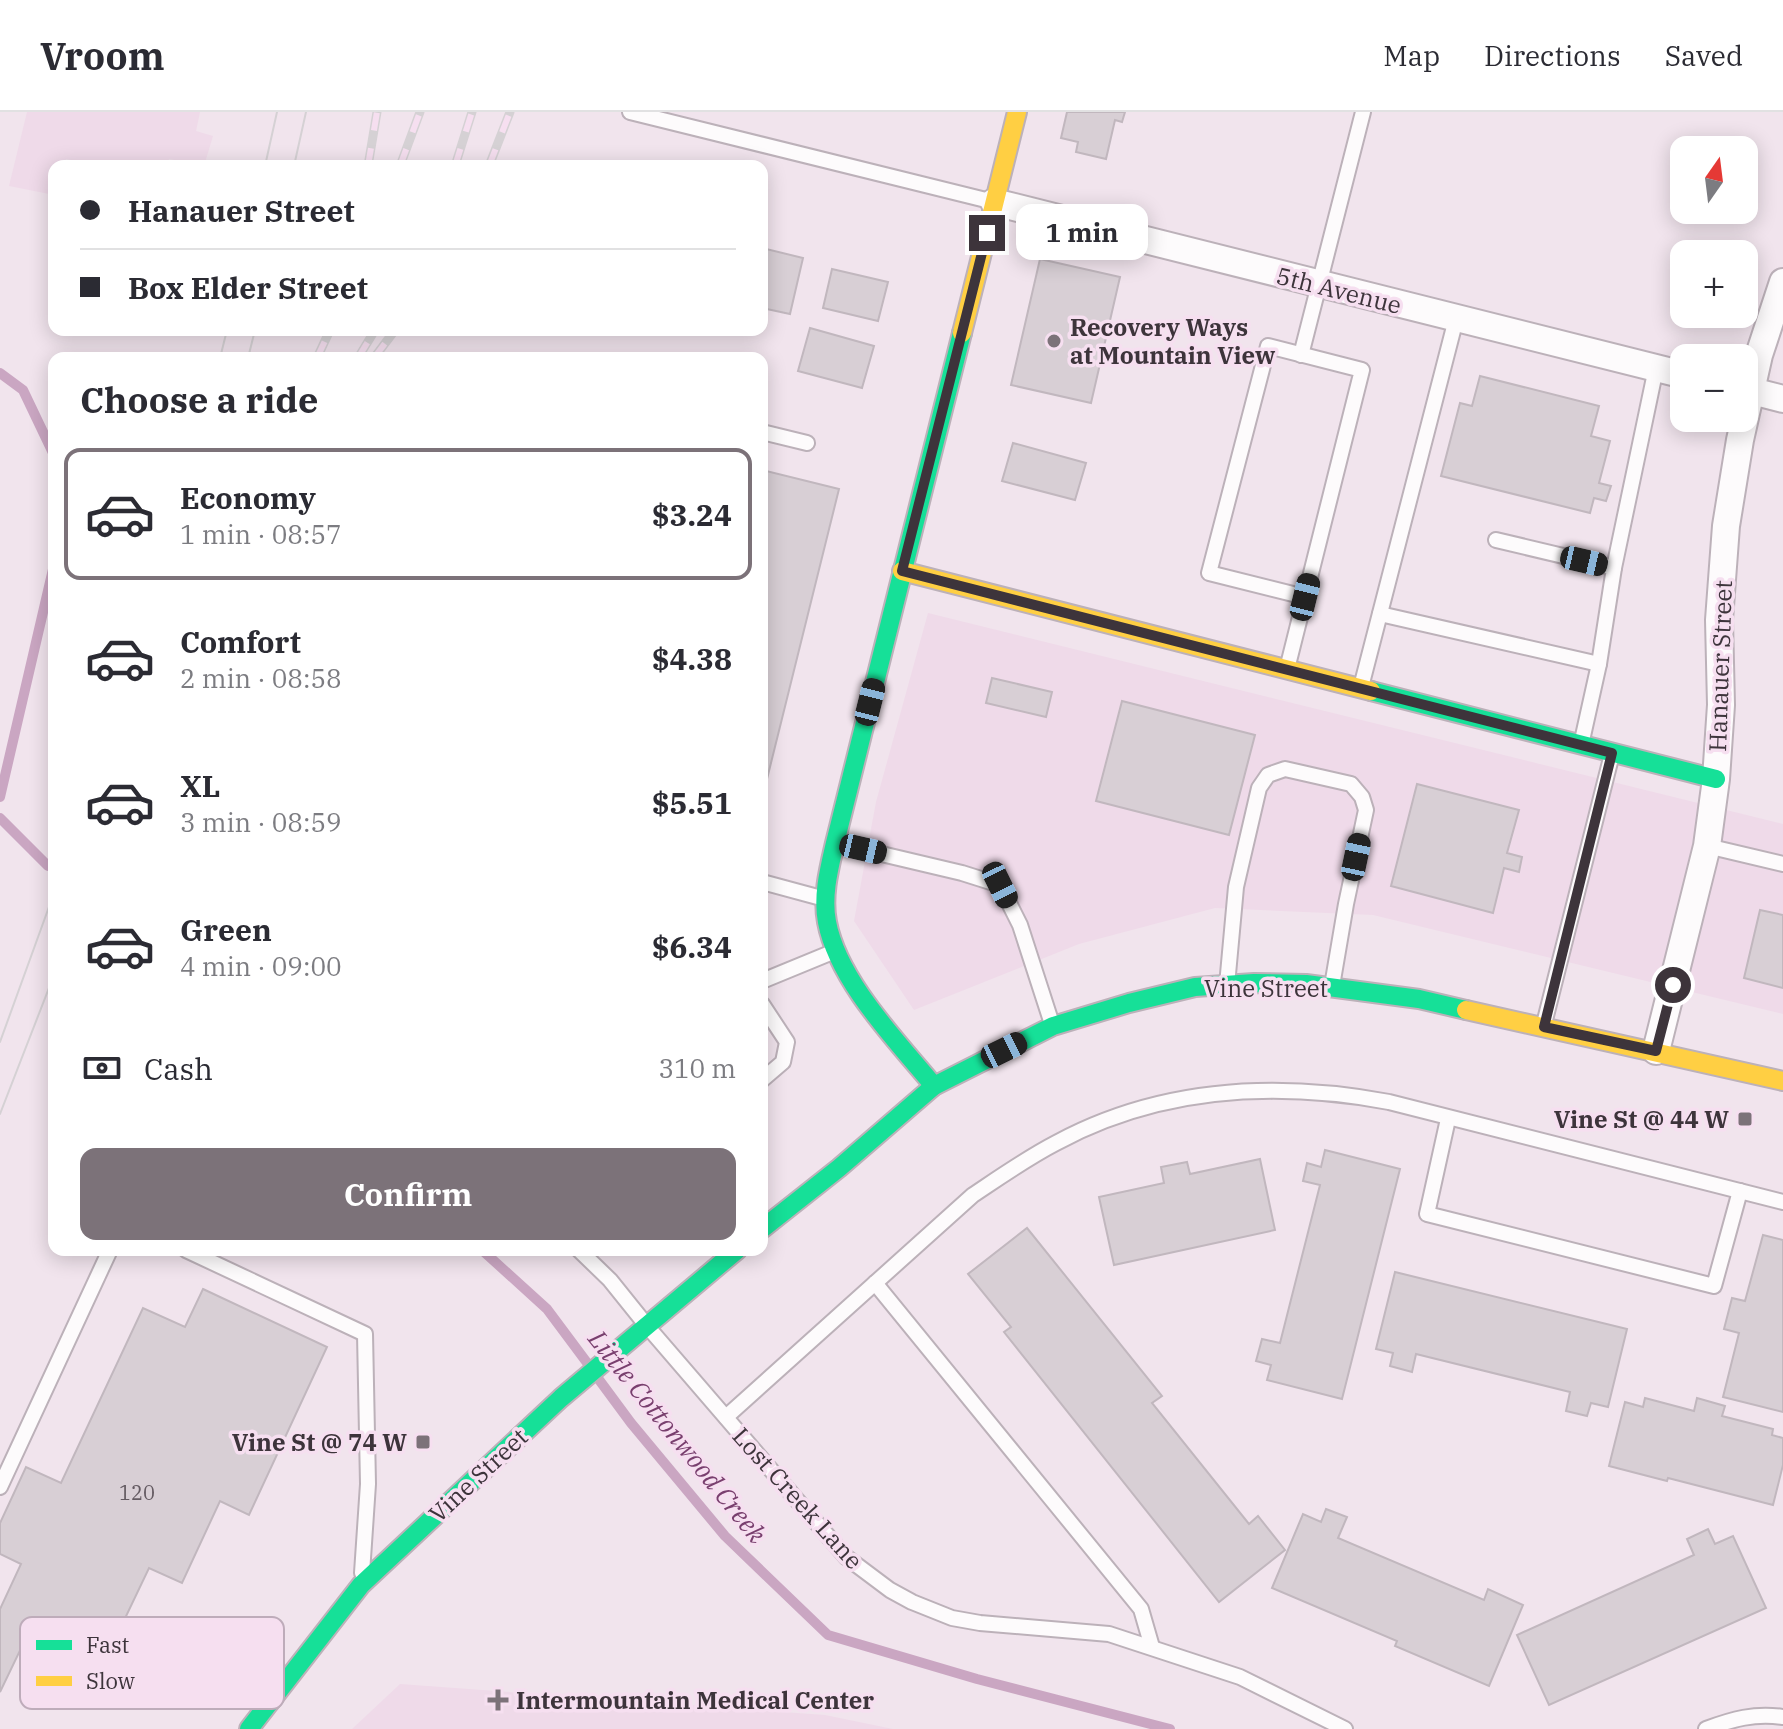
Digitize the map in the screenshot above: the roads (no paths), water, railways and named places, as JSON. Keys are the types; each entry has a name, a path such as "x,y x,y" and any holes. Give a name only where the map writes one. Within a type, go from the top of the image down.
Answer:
{"street":[{"path":"934,1086 850,977 835,951 827,926 825,899 835,843 1017,112"},
{"name":"5th Avenue","path":"994,202 1670,372"},
{"name":"Hanauer Street","path":"1758,358 1783,282"},
{"path":"1758,393 1783,399"},
{"name":"Hanauer Street","path":"1656,1051 1707,846 1721,705 1719,620 1726,526 1741,432"},
{"path":"902,571 1716,779"},
{"name":"Vine Street","path":"768,1224 934,1086 1053,1026 1195,987 1293,984 1419,999 1783,1081"},
{"name":"Vine Street","path":"284,1684 361,1585 561,1398 730,1256"},
{"name":"Vine Street","path":"249,1729 265,1709"}],"lane":[{"path":"630,112 994,202"},
{"path":"1301,355 1363,112"},
{"path":"1361,688 1456,319"},
{"path":"1287,670 1362,370 1268,346 1209,573 1305,597"},
{"path":"1581,745 1656,368"},
{"path":"768,433 807,443"},
{"path":"1496,540 1614,568"},
{"path":"1380,614 1599,664"},
{"path":"1544,1027 1612,753"},
{"path":"1227,985 1236,887 1259,788 1268,775 1285,769 1351,784 1362,797 1366,810 1332,987"},
{"path":"835,843 1000,885 1020,925 1053,1026"},
{"path":"1707,846 1783,864"},
{"path":"768,884 825,899"},
{"path":"768,979 835,951"},
{"path":"768,1013 787,1042 783,1062 768,1075"},
{"path":"726,1417 973,1195 1015,1167 1072,1136 1112,1119 1166,1103 1230,1091 1295,1089 1340,1093 1389,1102 1783,1202"},
{"path":"1448,1119 1427,1214 1714,1286 1740,1191"},
{"path":"0,1487 107,1256"},
{"path":"199,1256 365,1334 368,1484 361,1585"},
{"name":"Lost Creek Lane","path":"585,1256 610,1280 846,1557 868,1575 912,1602 952,1618 980,1623 1088,1630 1152,1647 1240,1677 1345,1729"},
{"path":"875,1283 1141,1609 1152,1647"},
{"path":"1706,1729 1739,1717 1764,1714 1783,1717"}],"waterway":[{"name":"Little Cottonwood Creek","path":"0,373 23,390 48,442"},
{"name":"Little Cottonwood Creek","path":"0,797 48,591"},
{"name":"Little Cottonwood Creek","path":"0,818 48,866"},
{"name":"Little Cottonwood Creek","path":"489,1256 547,1309 588,1364"},
{"name":"Little Cottonwood Creek","path":"597,1377 725,1536 828,1635 977,1679 1170,1729"}],"tram line":[{"path":"266,160 277,112"},
{"path":"295,160 306,112"},
{"path":"222,352 226,336"},
{"path":"250,352 254,336"},
{"path":"0,1042 48,910"},
{"path":"0,1114 48,990"}],"railway":[{"path":"369,160 377,112"},
{"path":"402,160 420,112"},
{"path":"457,160 472,112"},
{"path":"491,160 510,112"},
{"path":"320,352 327,336"},
{"path":"362,352 371,336"},
{"path":"378,352 390,336"}],"place":[{"name":"Recovery Ways at Mountain View","path":"1054,341"},
{"name":"Vine St @ 44 W","path":"1745,1119"},
{"name":"Vine St @ 74 W","path":"423,1442"},
{"name":"Intermountain Medical Center","path":"498,1700"}]}
